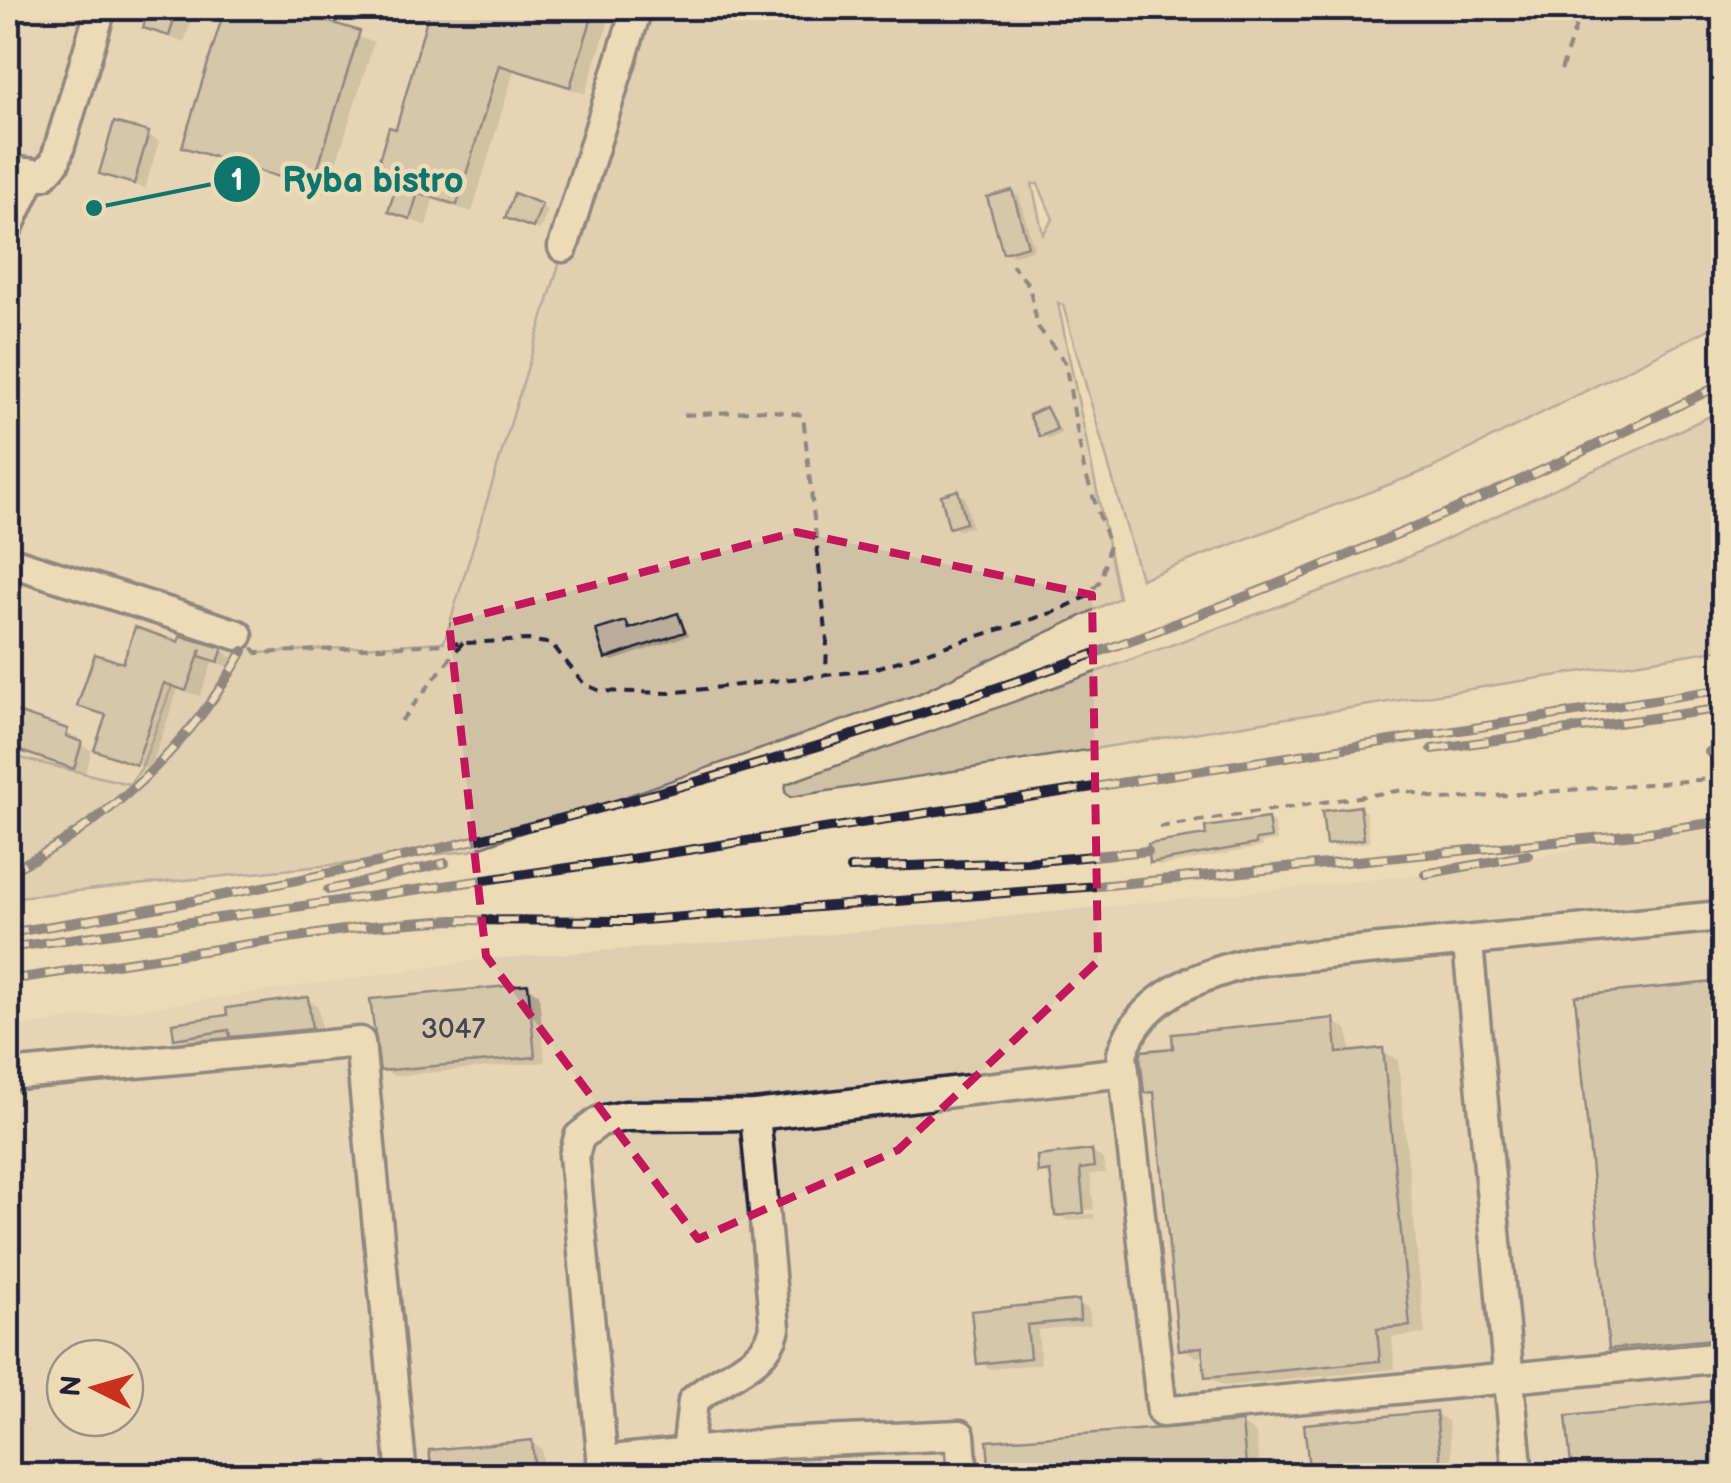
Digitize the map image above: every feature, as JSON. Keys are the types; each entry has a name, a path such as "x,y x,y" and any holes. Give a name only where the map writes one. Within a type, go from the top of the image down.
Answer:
{"lane":[{"path":"8,227 24,175 43,176 55,162 101,8"},
{"path":"562,247 637,8"},
{"path":"8,561 238,635"},
{"path":"1722,916 1468,944 1254,961 1203,975 1156,1004 1131,1026 1122,1054 1162,1412 1724,1357"},
{"path":"1468,944 1518,1476"},
{"path":"8,1075 360,1042 402,1476"},
{"path":"963,1476 960,1435 687,1452 603,1468 574,1156 579,1137 600,1120 626,1116 755,1115 1124,1072"},
{"path":"687,1452 693,1401 712,1383 762,1356 775,1328 755,1115"}],"path":[{"path":"1562,70 1582,8"},
{"path":"238,635 257,652 463,642 552,644 584,684 600,692 669,693 870,670 1055,612 1086,597 1101,580 1109,545 1084,468 1065,362 1038,327 1028,285 1012,265"},
{"path":"684,415 766,410 803,415 828,641 826,673"},
{"path":"401,721 463,642"},
{"path":"1159,827 1404,790 1442,800 1724,778"}],"highlighted area":[{"path":"796,532 1092,595 1098,961 898,1150 698,1239 486,956 449,623"}],"shaded area":[{"path":"8,8 637,8 444,642 257,653 238,635 129,784 8,755"},
{"path":"637,8 1723,8 1723,322 1430,469 1141,579 1063,305 1058,303 1119,598 918,694 470,851 8,898 8,755 129,784 141,769 196,621 238,635 258,653 444,642","holes":["1032,184 1038,184 1053,219 1043,234"]},
{"path":"1723,410 1723,649 790,797 785,792 786,784 1384,568"},
{"path":"1723,821 1723,1475 8,1475 8,1028 486,959 823,935 1457,871"}],"building":[{"path":"149,8 178,8 169,36 143,28"},
{"path":"225,8 284,8 360,31 312,187 182,147"},
{"path":"430,8 595,8 570,87 499,65 457,205 418,193 410,219 388,212 396,187 373,180 389,127 396,129"},
{"path":"114,122 149,132 134,184 99,174"},
{"path":"1012,190 1028,246 1003,253 987,197"},
{"path":"514,193 542,204 533,228 505,218"},
{"path":"1046,407 1057,429 1040,437 1029,415"},
{"path":"958,490 966,523 949,528 941,495"},
{"path":"678,613 685,632 605,659 596,630 626,621 629,629"},
{"path":"135,627 178,642 180,636 223,648 218,662 199,656 201,649 186,691 164,683 136,765 94,750 106,715 77,706 95,654 123,663"},
{"path":"8,709 68,729 66,736 82,742 74,769 8,747"},
{"path":"1360,806 1364,839 1326,845 1322,811"},
{"path":"1268,818 1271,838 1256,840 1256,844 1150,863 1148,844 1206,835 1205,827"},
{"path":"1724,981 1724,1338 1609,1349 1575,996"},
{"path":"528,984 535,1057 380,1071 370,999"},
{"path":"308,997 312,1029 230,1037 229,1030 174,1039 172,1023 227,1015 226,1008"},
{"path":"1334,1018 1337,1053 1383,1048 1410,1326 1377,1329 1380,1361 1205,1378 1202,1347 1179,1350 1154,1092 1144,1093 1142,1051 1173,1048 1172,1034"},
{"path":"1092,1150 1094,1167 1080,1169 1084,1213 1055,1216 1050,1171 1038,1173 1037,1156"},
{"path":"1079,1300 1080,1320 1027,1325 1030,1358 977,1364 971,1311"},
{"path":"1724,1400 1724,1476 1572,1476 1566,1416"},
{"path":"1436,1411 1442,1476 1310,1476 1304,1424"},
{"path":"1242,1422 1247,1476 990,1476 987,1441"},
{"path":"532,1440 534,1464 508,1466 509,1476 432,1474 429,1450"},
{"path":"327,1460 329,1476 277,1476 276,1465"}],"railway":[{"path":"8,933 231,893 452,846 671,789 887,724 1101,651 1312,570 1519,481 1724,383"},
{"path":"8,872 79,831 143,780 198,719 243,651"},
{"path":"8,948 624,860 1724,689"},
{"path":"1432,749 1724,708"},
{"path":"1709,752 1724,749"},
{"path":"8,980 370,926 452,920 630,921 1098,886 1636,834 1724,821"},
{"path":"850,868 1027,862 1148,851"},
{"path":"1425,874 1528,855"},
{"path":"328,890 445,863"}],"place":[{"name":"Ryba bistro","path":"94,208"}]}
